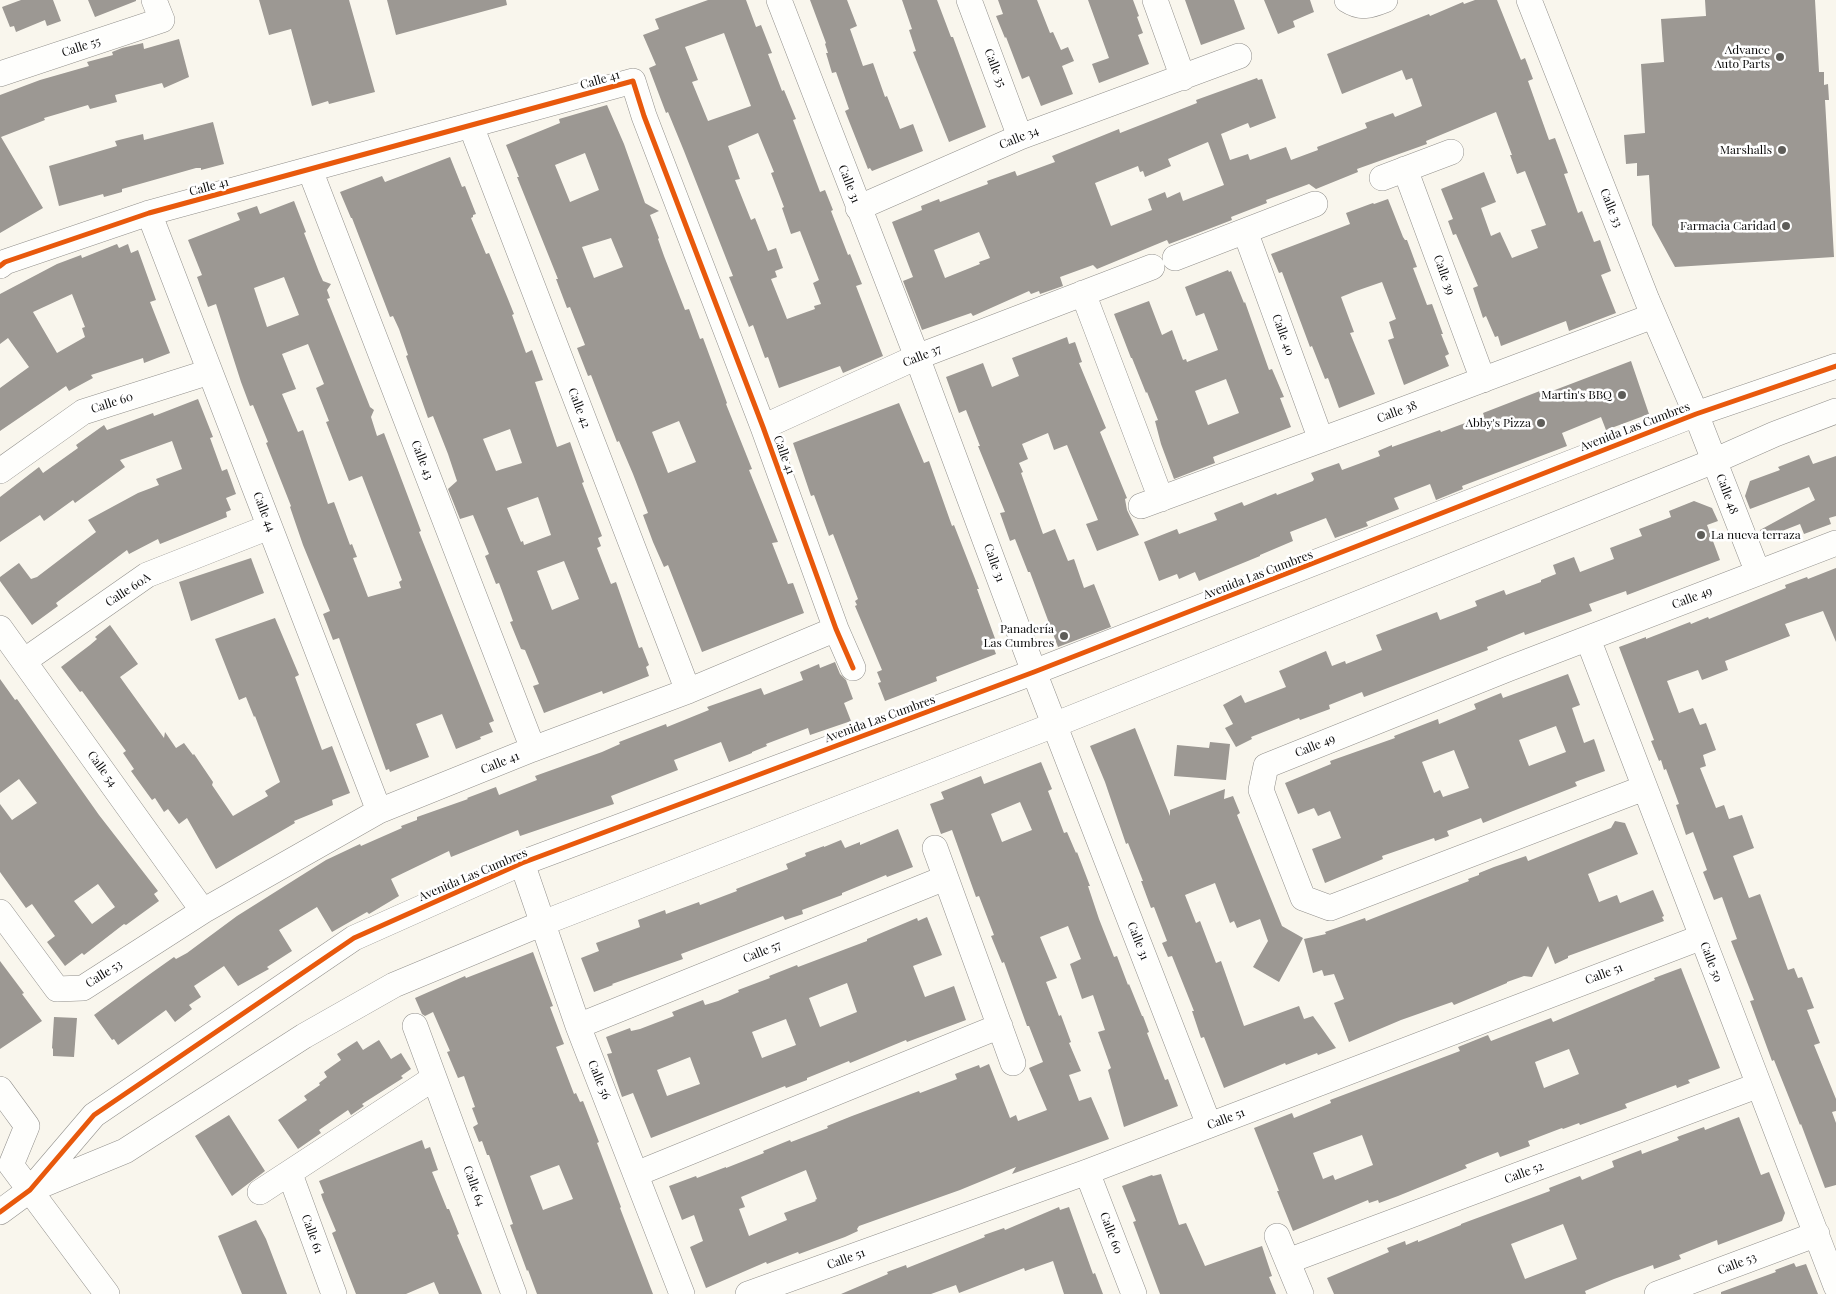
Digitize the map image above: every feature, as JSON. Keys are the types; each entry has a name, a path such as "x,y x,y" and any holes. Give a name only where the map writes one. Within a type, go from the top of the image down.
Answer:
{"street":[{"name":"Calle 31","path":"779,0 917,357 1054,725 1209,1125"},
{"name":"Calle 35","path":"969,0 1020,137"},
{"path":"1155,0 1183,78"},
{"path":"1348,0 1353,4 1366,7 1384,0"},
{"name":"Calle 33","path":"1529,0 1653,316 1696,414"},
{"name":"Calle 55","path":"1,70 158,10"},
{"name":"Calle 34","path":"858,208 1020,137 1239,56"},
{"name":"Calle 41","path":"0,266 5,262 149,213 633,81 644,116 763,426 836,629 853,668"},
{"name":"Calle 42","path":"471,126 688,691"},
{"name":"Calle 39","path":"1450,152 1394,174 1483,380"},
{"name":"Calle 43","path":"310,170 533,750"},
{"path":"1175,258 1315,204"},
{"name":"Calle 44","path":"149,213 379,811"},
{"name":"Calle 40","path":"1245,231 1321,440"},
{"name":"Calle 37","path":"763,426 917,357 1152,266"},
{"name":"Calle 38","path":"1083,293 1151,503 1653,316"},
{"name":"Avenida Las Cumbres","path":"0,1212 30,1190 94,1115 354,938 522,863 1034,672 1696,414 1836,366"},
{"name":"Calle 60","path":"0,471 83,412 209,372"},
{"name":"Avenida Las Cumbres","path":"30,1190 125,1151 304,1036 394,985 543,924 1054,725 1836,411"},
{"name":"Calle 48","path":"1696,414 1758,573"},
{"name":"Calle 60A","path":"24,661 147,575 270,527"},
{"name":"Calle 49","path":"1644,788 1330,908 1303,898 1261,790 1266,766 1588,638 1836,543"},
{"name":"Calle 54","path":"0,628 203,911"},
{"name":"Calle 41","path":"203,911 379,811 688,691 836,629"},
{"name":"Calle 50","path":"1588,638 1836,1286"},
{"path":"935,848 1013,1063"},
{"name":"Calle 56","path":"522,863 578,1026 682,1294"},
{"name":"Calle 57","path":"578,1026 946,878"},
{"name":"Calle 53","path":"0,912 57,989 83,988 203,911"},
{"name":"Calle 51","path":"748,1294 1087,1172 1702,937"},
{"name":"Calle 64","path":"415,1026 514,1294"},
{"path":"636,1174 1000,1026"},
{"path":"260,1192 434,1078"},
{"name":"Calle 52","path":"1288,1262 1759,1086"},
{"path":"0,1089 27,1126 6,1166 30,1190 107,1294"},
{"name":"Calle 60","path":"1087,1172 1134,1294"},
{"name":"Calle 61","path":"290,1174 334,1294"},
{"name":"Calle 53","path":"1657,1294 1816,1234"},
{"path":"1277,1236 1301,1294"}],"building":[{"path":"21,0 53,0 61,21 47,26 45,20 16,32 14,26 10,27 2,7"},
{"path":"88,0 136,0 136,1 95,17"},
{"path":"259,0 349,0 375,92 329,104 328,101 312,106 291,29 269,35"},
{"path":"387,0 506,0 507,5 396,35"},
{"path":"708,0 746,0 756,27 761,25 772,53 768,54 782,91 784,90 796,119 793,120 820,192 825,190 848,255 850,254 862,284 856,286 883,356 843,373 840,366 779,388 768,357 765,358 753,325 749,327 729,277 733,276 649,68 656,65 643,35 659,29 655,19","holes":["724,33 751,106 708,121 692,82 698,80 685,47","758,133 774,172 771,173 784,207 782,208 791,234 800,231 819,280 813,283 821,304 814,306 815,309 787,319 771,279 777,277 775,271 783,268 776,248 768,251 755,218 751,220 735,180 740,179 728,146"]},
{"path":"810,0 847,0 857,26 850,29 863,66 873,63 885,97 887,96 900,129 913,124 923,151 872,171 870,168 868,169 845,111 849,109 836,72 832,73 826,53 828,53 826,43"},
{"path":"902,0 937,0 951,37 953,37 986,127 949,142 913,52 916,51 909,30 912,29"},
{"path":"998,0 1037,0 1050,33 1053,32 1061,50 1068,47 1074,61 1062,66 1073,94 1041,106 1029,76 1022,79 996,16 1003,14"},
{"path":"1088,0 1133,0 1143,33 1138,35 1149,64 1099,83 1092,64 1109,58"},
{"path":"1185,0 1234,0 1245,29 1201,45"},
{"path":"1264,0 1310,0 1314,12 1293,21 1295,27 1278,34"},
{"path":"1475,0 1497,0 1521,60 1525,58 1533,79 1528,81 1549,140 1555,138 1568,173 1564,174 1578,213 1582,211 1594,242 1600,240 1611,271 1601,275 1616,313 1569,331 1566,321 1501,346 1498,336 1495,337 1486,316 1483,318 1473,288 1478,286 1456,234 1453,235 1448,221 1453,219 1441,189 1484,172 1496,202 1481,208 1491,236 1500,232 1512,258 1538,248 1531,230 1546,225 1525,171 1517,174 1496,112 1426,141 1427,144 1357,169 1358,172 1316,189 1309,184 1266,200 1267,203 1231,217 1232,220 1169,244 1167,240 1097,269 1093,265 1060,277 1063,286 1040,294 1039,291 1031,294 1029,291 973,316 971,313 922,330 903,281 913,277 892,222 922,210 921,206 939,199 940,202 988,184 987,181 1015,171 1017,176 1055,162 1052,156 1119,129 1120,133 1197,103 1196,100 1257,78 1258,80 1262,79 1276,118 1250,128 1248,123 1221,134 1230,160 1248,154 1250,160 1286,147 1291,160 1318,150 1317,147 1367,128 1365,123 1393,113 1395,117 1422,106 1412,78 1406,80 1402,70 1342,94 1327,54 1429,14 1430,16 1463,2 1464,4","holes":["1208,142 1224,185 1183,201 1180,192 1167,198 1165,192 1148,199 1152,210 1111,226 1095,183 1138,166 1140,172 1143,171 1145,177 1171,166 1168,159","979,232 990,258 945,278 934,250"]},
{"path":"1705,0 1815,0 1819,72 1824,72 1824,85 1828,84 1829,100 1825,100 1834,257 1675,267 1652,225 1649,175 1637,176 1637,163 1626,164 1624,135 1645,133 1641,64 1664,62 1661,19 1706,16"},
{"path":"179,39 189,77 164,88 162,83 115,95 117,102 90,109 88,105 44,118 45,120 1,137 43,208 0,233 0,95 40,80 89,66 87,62 113,55 112,52 122,48 143,43 144,49"},
{"path":"607,105 624,144 645,203 659,211 650,215 664,256 685,310 689,309 700,339 703,338 726,404 752,469 749,470 778,542 772,543 788,584 793,583 804,613 702,652 668,565 664,567 653,542 643,515 648,513 633,474 619,441 617,442 591,375 588,376 577,348 585,345 570,307 567,308 556,279 558,279 506,145 560,123 559,119","holes":["585,153 599,190 570,202 555,165","611,238 623,267 594,278 582,247","679,421 696,462 668,473 652,432"]},
{"path":"213,122 224,164 201,170 201,168 196,168 122,189 122,192 104,197 103,194 59,206 49,166 117,146 115,141 143,134 144,140"},
{"path":"450,157 462,187 465,186 476,214 471,218 486,254 489,253 508,299 526,353 532,350 543,380 535,382 557,447 570,442 584,482 582,483 602,536 598,538 601,546 597,548 611,584 616,582 639,648 642,647 649,665 646,667 649,676 603,694 602,691 544,713 533,686 539,684 525,650 521,649 510,622 513,621 499,583 496,584 485,556 489,554 473,515 460,519 448,489 457,481 448,454 433,416 428,418 406,356 408,355 399,329 393,316 390,317 340,192 382,176 385,182","holes":["510,429 522,463 496,471 483,439","538,497 551,535 524,545 507,508","564,561 579,599 552,610 537,571"]},
{"path":"1388,199 1417,267 1413,268 1427,305 1432,304 1443,334 1441,334 1449,354 1445,356 1449,366 1404,385 1388,340 1394,338 1389,322 1396,319 1382,282 1356,291 1341,297 1354,332 1350,333 1375,394 1339,408 1328,378 1325,379 1312,346 1310,347 1282,272 1279,273 1271,254 1350,224 1346,213"},
{"path":"294,201 306,232 304,233 323,281 331,284 327,290 330,298 327,299 370,407 374,410 371,417 377,436 384,433 421,531 419,532 494,721 489,723 493,732 456,749 442,714 416,724 429,757 390,772 389,769 386,770 339,638 333,640 323,614 330,611 303,545 291,506 266,443 268,442 253,405 250,406 241,382 216,304 208,307 197,277 202,275 188,240 240,220 237,213 257,206 260,214","holes":["284,277 299,315 267,327 254,288","308,344 324,384 316,388 329,421 326,422 349,481 362,476 402,580 399,582 401,588 368,597 353,558 357,557 352,544 350,545 334,502 328,504 303,430 298,432 282,394 296,389 282,354"]},
{"path":"117,244 119,248 128,244 131,253 138,250 156,300 150,302 170,353 144,363 143,358 91,375 93,378 69,391 66,386 0,431 0,388 29,367 8,338 0,344 0,294 57,264 81,255 82,258","holes":["72,294 85,327 82,328 85,337 57,353 33,312"]},
{"path":"1228,270 1229,272 1231,271 1245,302 1269,370 1272,369 1284,397 1280,398 1291,427 1213,457 1215,463 1174,479 1161,444 1155,421 1158,420 1114,314 1149,301 1162,335 1172,330 1183,360 1186,359 1187,362 1218,350 1204,313 1196,316 1185,287","holes":["1226,379 1239,413 1208,425 1195,391"]},
{"path":"1067,337 1069,344 1075,342 1082,362 1079,363 1106,428 1100,432 1127,498 1125,499 1127,510 1139,535 1097,551 1086,524 1098,520 1067,445 1054,450 1048,433 1022,444 1028,459 1019,463 1023,472 1021,473 1043,534 1055,529 1068,561 1074,559 1084,588 1094,584 1111,627 1058,647 1030,572 1028,572 1015,539 1010,541 1000,513 1005,512 978,446 980,446 966,410 959,413 946,377 983,363 992,387 1019,376 1012,358"},
{"path":"1631,361 1649,414 1606,430 1601,417 1562,433 1567,446 1462,486 1463,489 1436,500 1430,484 1394,498 1399,509 1366,522 1368,526 1335,538 1326,518 1290,532 1293,541 1199,581 1195,572 1179,579 1177,574 1159,581 1144,542 1177,529 1179,534 1217,520 1214,513 1242,502 1244,506 1313,481 1311,473 1339,463 1342,470 1380,456 1378,451 1392,445 1392,447 1440,430 1441,432 1484,416 1483,413 1545,389 1547,393"},
{"path":"198,399 213,437 210,438 222,471 227,469 236,494 226,498 231,510 226,512 227,517 160,544 158,539 129,554 127,550 56,603 58,606 32,625 0,581 0,577 19,563 31,579 37,577 96,532 88,520 138,493 159,485 156,479 182,469 172,441 120,460 125,467 75,503 73,500 44,521 40,515 0,542 0,497 39,467 43,473 78,448 76,445 104,425 107,430 153,413 154,416"},
{"path":"899,403 924,463 929,461 952,526 954,525 979,589 977,589 997,644 993,646 996,654 936,677 937,681 885,701 878,683 881,682 877,672 882,670 855,606 857,605 855,601 858,599 833,534 829,536 814,495 811,496 793,443"},
{"path":"1809,455 1813,464 1836,456 1836,516 1829,518 1831,524 1804,534 1800,524 1764,538 1760,530 1815,500 1809,487 1750,509 1745,496 1750,481 1780,470 1778,467"},
{"path":"1694,501 1712,508 1718,521 1707,525 1720,560 1627,595 1626,591 1589,604 1592,611 1525,635 1524,632 1487,647 1488,650 1364,697 1362,692 1329,705 1330,709 1300,720 1299,718 1251,737 1252,739 1236,747 1225,728 1233,724 1223,705 1241,695 1245,703 1286,687 1279,671 1326,651 1332,666 1345,661 1346,664 1382,650 1376,635 1437,612 1440,620 1477,606 1475,601 1504,590 1506,595 1541,582 1541,580 1556,574 1553,565 1574,557 1580,572 1614,559 1610,548 1642,536 1639,529 1671,517 1669,511"},
{"path":"251,558 264,593 191,621 179,582"},
{"path":"1836,568 1836,642 1823,611 1785,624 1790,636 1725,661 1728,670 1702,680 1698,670 1667,681 1679,713 1693,708 1700,725 1706,723 1716,750 1703,755 1706,766 1700,768 1716,808 1724,805 1729,819 1742,815 1754,848 1733,856 1749,898 1760,894 1788,970 1794,968 1798,978 1802,977 1814,1008 1807,1010 1820,1043 1814,1045 1836,1099 1836,1111 1832,1112 1836,1123 1836,1185 1825,1188 1801,1124 1774,1060 1772,1061 1750,1001 1754,1000 1731,941 1737,939 1722,897 1714,900 1703,872 1707,870 1693,832 1686,835 1676,805 1679,804 1666,769 1664,770 1661,760 1659,761 1651,741 1654,740 1619,647 1690,622 1691,624 1708,617 1709,619 1786,588 1785,585 1807,577 1808,579"},
{"path":"275,618 299,675 295,677 322,750 332,746 350,793 332,800 333,805 294,821 295,823 216,869 187,818 179,824 168,809 164,812 155,798 152,800 131,771 134,769 123,753 126,751 82,691 80,692 61,667 97,639 95,637 110,625 138,664 120,677 164,738 165,732 176,748 184,743 194,754 233,816 268,796 265,791 280,782 255,716 246,697 239,700 215,639"},
{"path":"835,662 840,674 846,680 853,699 844,703 851,721 810,735 808,728 766,744 767,746 729,762 721,742 674,760 678,770 611,796 614,804 520,836 518,830 451,857 449,851 391,879 399,896 369,914 367,912 332,932 317,907 279,930 292,951 267,967 269,969 238,986 224,966 194,986 201,997 189,1005 192,1009 175,1022 166,1010 118,1045 114,1039 112,1040 94,1015 174,957 176,959 187,953 237,916 326,860 360,844 361,846 402,828 401,826 417,820 417,817 496,787 499,795 537,780 535,776 602,752 620,744 619,742 666,724 667,727 709,710 707,707 761,688 764,695 803,680 800,672 819,664 820,668"},
{"path":"1568,674 1580,705 1572,708 1584,743 1594,739 1605,771 1575,782 1577,786 1483,823 1481,818 1447,831 1449,836 1435,841 1434,838 1382,856 1383,859 1325,883 1312,849 1341,838 1330,811 1318,816 1314,808 1298,814 1285,783 1331,764 1330,761 1395,738 1394,736 1438,719 1439,724 1476,709 1474,704 1501,693 1503,698","holes":["1556,726 1566,752 1529,766 1519,740","1454,750 1469,788 1443,797 1440,790 1434,793 1422,762"]},
{"path":"0,679 15,700 17,699 99,815 158,891 154,894 159,901 126,925 124,924 84,955 82,953 65,966 47,942 55,936 32,904 26,908 0,872 0,804 12,820 37,803 19,779 0,793","holes":["98,884 115,907 92,924 74,901"]},
{"path":"1135,728 1170,816 1170,810 1225,789 1224,799 1233,796 1240,813 1237,815 1282,926 1303,938 1279,982 1253,967 1268,941 1260,919 1237,928 1234,921 1230,923 1215,883 1185,895 1196,923 1200,921 1216,963 1221,961 1244,1026 1299,1006 1304,1019 1313,1016 1336,1048 1286,1065 1285,1063 1224,1088 1204,1037 1201,1038 1192,1011 1194,1011 1172,956 1168,957 1162,943 1167,941 1154,907 1151,908 1141,881 1143,881 1128,843 1126,844 1105,782 1090,746"},
{"path":"1210,742 1230,744 1226,780 1174,776 1177,745 1209,748"},
{"path":"1041,762 1052,789 1048,791 1064,833 1067,832 1077,852 1090,886 1088,886 1099,919 1114,957 1117,956 1143,1016 1149,1032 1147,1033 1165,1080 1168,1079 1178,1106 1124,1127 1108,1070 1111,1068 1098,1032 1105,1030 1093,995 1082,999 1070,964 1081,959 1068,926 1040,937 1057,978 1046,982 1059,1016 1061,1015 1071,1042 1069,1043 1081,1071 1069,1075 1079,1101 1091,1097 1109,1139 1012,1174 1016,1167 960,1190 859,1226 858,1231 845,1237 799,1254 798,1252 767,1264 766,1262 706,1288 690,1247 703,1241 694,1215 682,1220 669,1186 726,1168 790,1140 791,1142 828,1128 827,1126 852,1116 957,1079 955,1074 979,1065 980,1068 989,1064 1010,1118 1016,1115 1018,1121 1047,1110 1029,1068 1043,1062 1029,1026 1027,1026 1004,962 1002,963 991,936 994,935 979,896 976,897 952,830 941,834 930,804 944,799 941,792 981,776 984,784","holes":["1020,802 1032,830 1002,842 991,814","806,1170 817,1199 816,1201 784,1213 787,1220 749,1236 739,1209 745,1207 741,1197"]},
{"path":"1615,821 1625,823 1638,854 1588,874 1599,902 1617,895 1620,903 1653,890 1664,916 1662,917 1664,921 1568,956 1568,958 1555,964 1548,946 1532,977 1524,976 1507,982 1454,1005 1452,1002 1401,1020 1349,1042 1334,1003 1344,999 1334,974 1324,976 1322,970 1313,973 1304,939 1326,934 1325,932 1365,918 1366,921 1469,881 1468,879 1494,867 1526,856 1528,861 1611,828"},
{"path":"898,829 913,867 887,877 886,875 842,893 842,895 802,910 803,914 785,920 783,916 681,954 683,959 594,992 581,958 599,951 596,943 640,927 638,920 665,910 666,914 699,902 700,905 737,891 736,889 788,869 786,864 806,856 805,853 841,840 845,848 860,842 860,845"},
{"path":"927,917 942,955 913,966 925,997 954,986 966,1020 907,1042 906,1040 850,1063 849,1061 807,1078 807,1080 786,1088 785,1086 651,1138 633,1093 622,1097 607,1054 612,1053 606,1037 630,1028 631,1031 640,1029 674,1016 672,1012 703,1000 705,1005 718,1001 739,992 738,990 770,978 769,976 867,941 867,939 917,918 918,921","holes":["847,983 857,1012 820,1027 809,998","786,1019 796,1045 762,1058 752,1032","690,1057 700,1084 667,1096 657,1070"]},
{"path":"533,952 553,1006 550,1007 564,1044 556,1047 574,1094 576,1093 580,1102 583,1101 599,1142 597,1143 620,1208 653,1294 537,1294 510,1225 513,1224 489,1155 487,1155 482,1141 479,1142 473,1127 478,1124 472,1108 475,1107 464,1076 458,1078 447,1052 450,1051 433,1012 425,1016 422,1014 415,998 465,976 466,978","holes":["559,1165 573,1199 543,1210 530,1176"]},
{"path":"0,961 42,1021 0,1049"},
{"path":"1681,968 1720,1068 1688,1080 1690,1083 1677,1088 1676,1085 1625,1104 1627,1108 1580,1125 1579,1123 1562,1128 1528,1141 1530,1146 1500,1157 1498,1152 1465,1165 1467,1168 1398,1196 1379,1203 1378,1200 1369,1203 1368,1200 1293,1231 1254,1128 1292,1113 1294,1118 1331,1103 1330,1100 1460,1051 1458,1047 1488,1035 1491,1041 1551,1018 1553,1022 1655,980 1654,978","holes":["1569,1049 1579,1074 1544,1088 1535,1062","1362,1135 1373,1165 1335,1180 1333,1175 1323,1179 1313,1153"]},
{"path":"54,1017 77,1018 74,1057 53,1056"},
{"path":"379,1040 391,1059 401,1053 411,1069 401,1076 403,1078 362,1104 364,1106 351,1115 348,1110 319,1130 321,1133 298,1149 278,1120 307,1100 304,1096 320,1085 319,1083 327,1077 324,1072 341,1060 337,1054 357,1041 363,1050"},
{"path":"229,1115 265,1171 232,1196 195,1136"},
{"path":"1739,1117 1761,1175 1769,1172 1785,1213 1782,1221 1718,1245 1717,1240 1679,1255 1681,1259 1654,1269 1653,1265 1614,1279 1585,1291 1586,1294 1334,1294 1327,1278 1389,1252 1387,1248 1405,1241 1406,1245 1418,1240 1418,1242 1550,1191 1549,1188 1580,1176 1582,1180 1614,1167 1612,1161 1641,1150 1642,1154 1679,1140 1677,1137 1704,1127 1705,1130","holes":["1563,1224 1577,1259 1525,1279 1511,1244"]},
{"path":"422,1140 425,1149 430,1147 438,1170 432,1172 447,1209 449,1209 459,1234 457,1235 482,1294 439,1294 434,1282 406,1294 356,1294 332,1233 336,1231 323,1200 321,1194 324,1193 319,1181"},
{"path":"1161,1174 1179,1225 1186,1223 1205,1266 1262,1246 1272,1276 1269,1277 1276,1294 1160,1294 1133,1222 1136,1221 1122,1186 1152,1175"},
{"path":"1059,1207 1060,1210 1069,1207 1093,1274 1095,1273 1103,1294 1064,1294 1053,1261 1025,1271 1024,1268 959,1293 956,1285 931,1294 841,1294 888,1274 887,1272 906,1265 907,1268 985,1237 984,1235 1004,1228 1005,1230"},
{"path":"256,1220 266,1239 287,1294 242,1294 218,1236"},
{"path":"1794,1263 1796,1267 1806,1264 1818,1294 1721,1294 1721,1292 1776,1272 1775,1270"}],"cycle path":[{"path":"0,266 5,262 149,213 633,81 644,116 763,427 836,629 853,668"},
{"path":"0,1212 30,1190 94,1115 354,938 522,863 1034,672 1696,414 1836,366"}],"place":[{"name":"Advance Auto Parts","path":"1780,57"},
{"name":"Marshalls","path":"1782,150"},
{"name":"Farmacia Caridad","path":"1786,226"},
{"name":"Martin's BBQ","path":"1622,395"},
{"name":"Abby's Pizza","path":"1541,423"},
{"name":"La nueva terraza","path":"1701,535"},
{"name":"Panadería Las Cumbres","path":"1064,636"}]}
